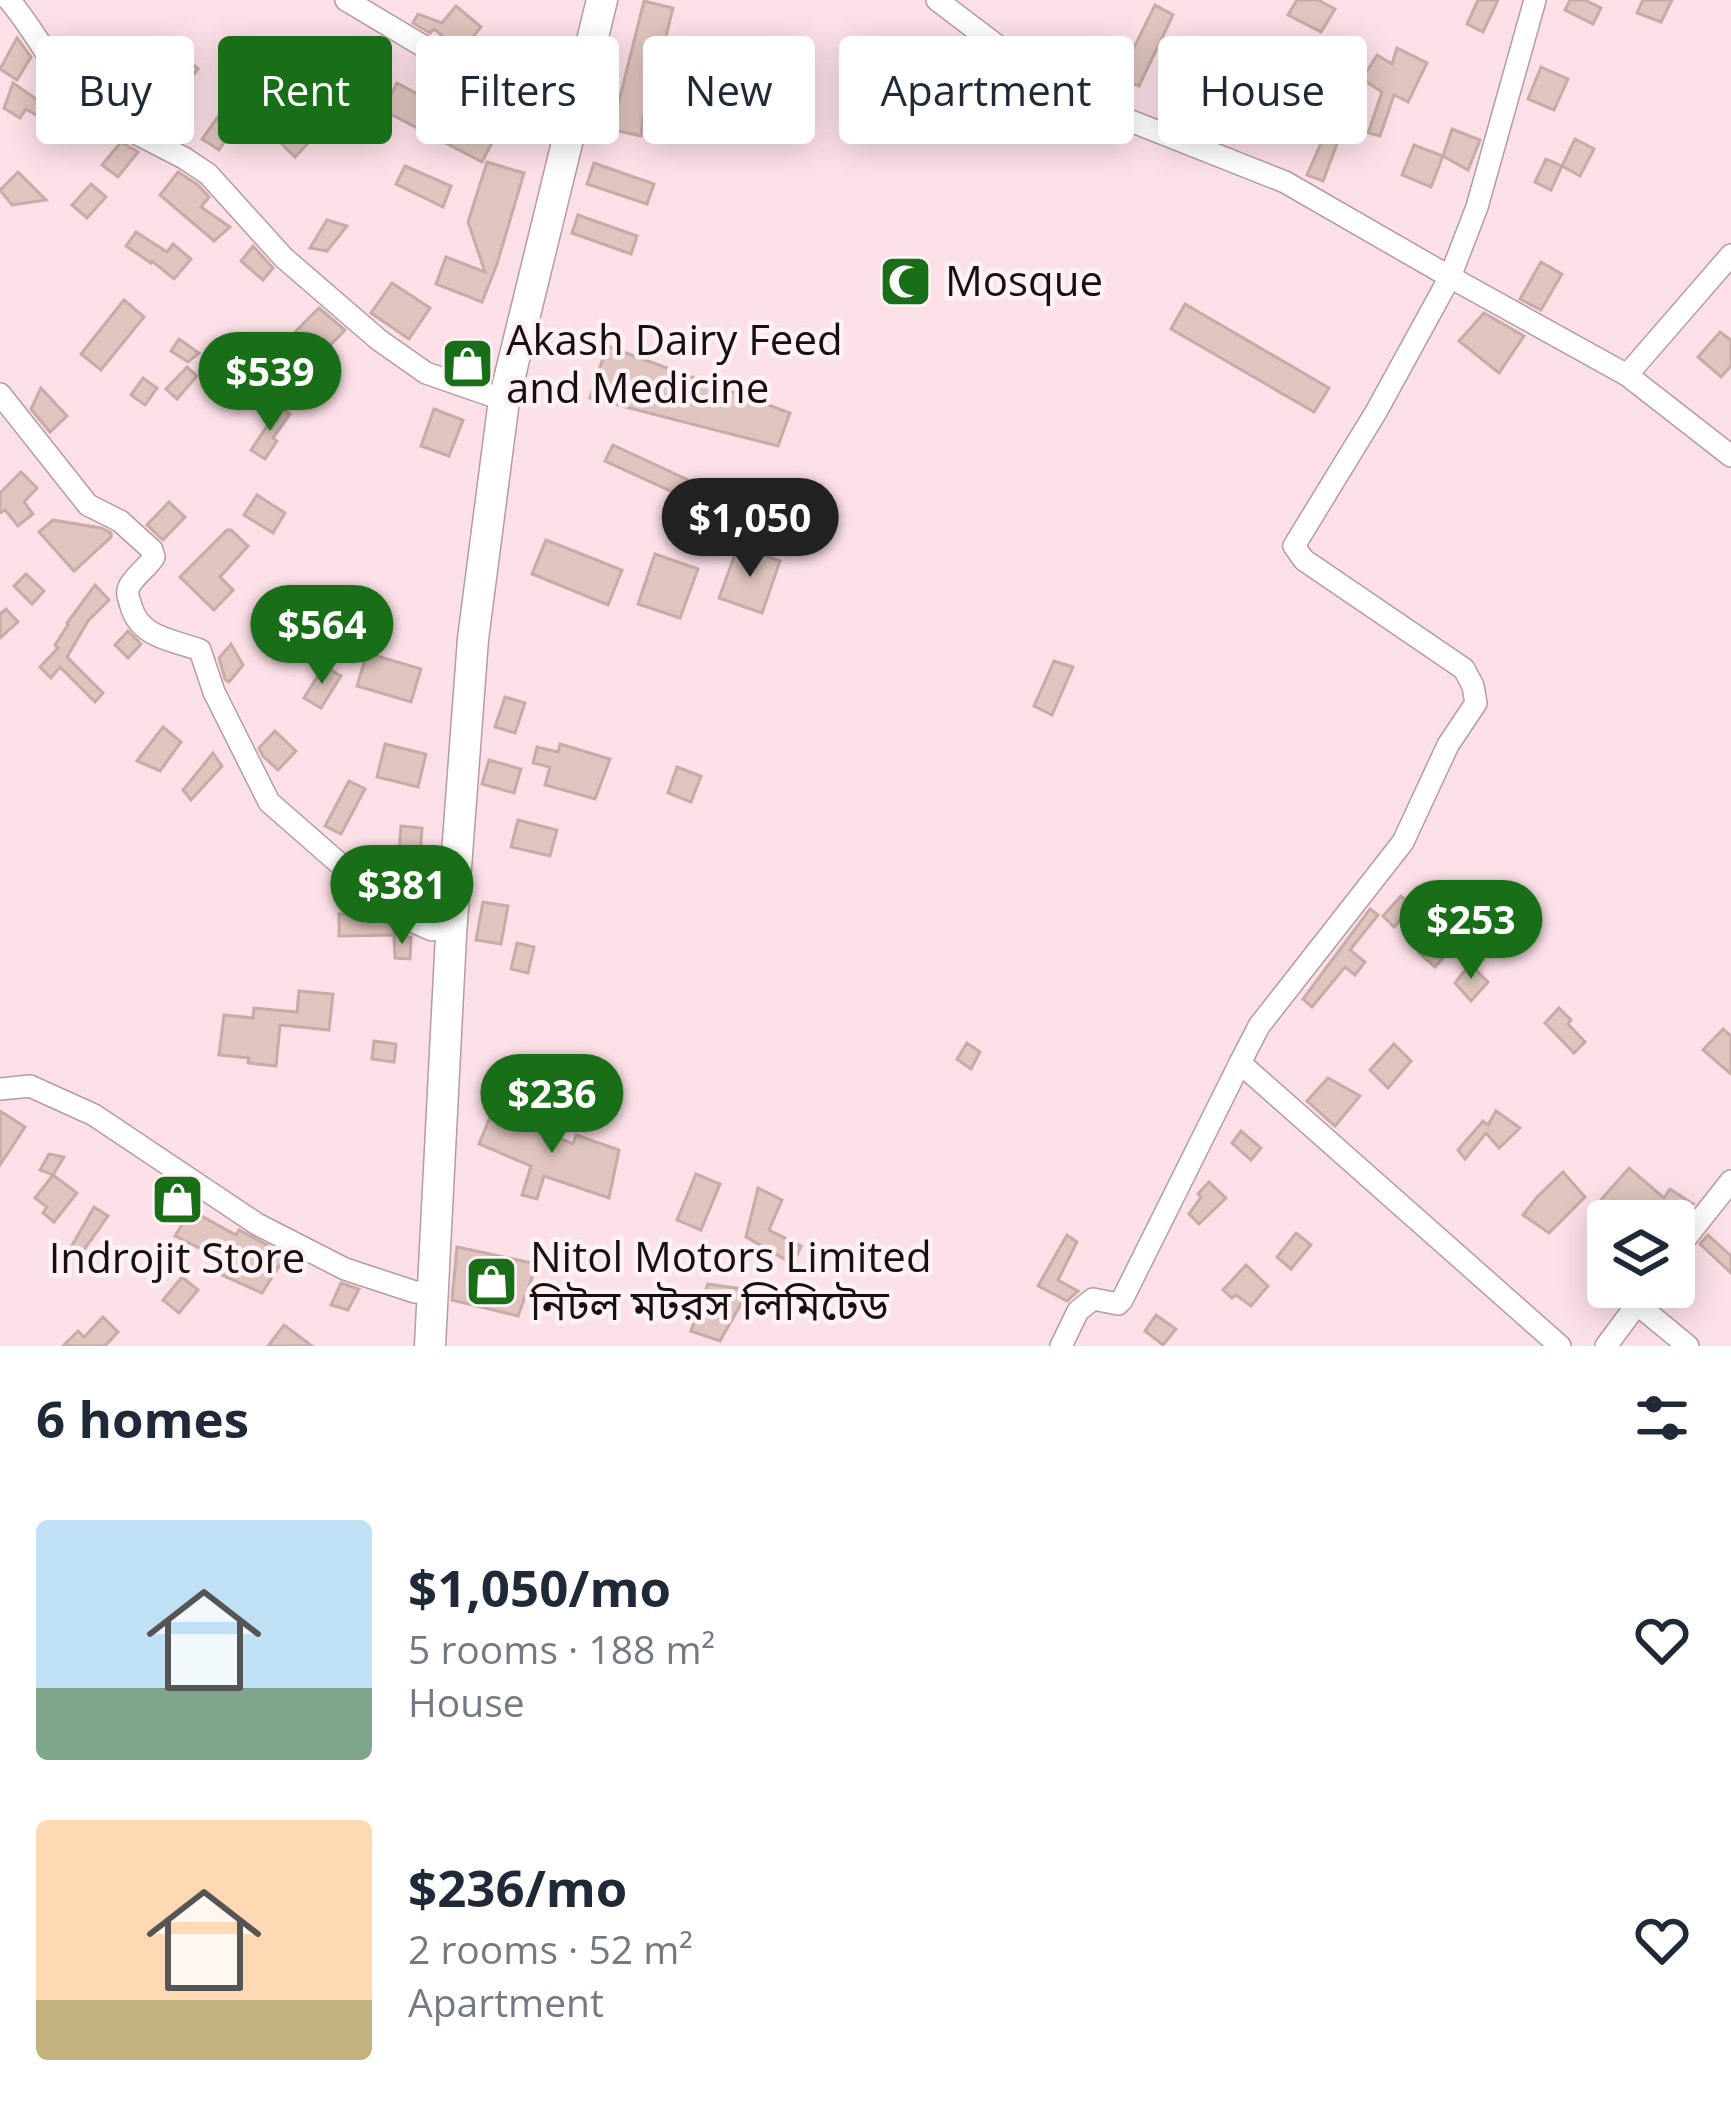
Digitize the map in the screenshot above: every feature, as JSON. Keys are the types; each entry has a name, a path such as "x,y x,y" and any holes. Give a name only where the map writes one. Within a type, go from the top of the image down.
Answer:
{"highway":[{"path":"574,36 583,0"},
{"path":"434,1086 433,929 495,397 527,261 602,0"},
{"path":"527,261 548,144"},
{"path":"430,1346 424,1292 458,685"},
{"path":"411,1346 424,1292"}],"street":[{"path":"9,0 87,108 208,175 284,258 426,374 495,397"},
{"path":"346,0 416,42"},
{"path":"937,0 1041,79 1103,110 1286,182 1628,375 1731,456"},
{"path":"1061,1346 1078,1311 1093,1299 1118,1304 1122,1300 1259,1026 1403,842 1448,745 1476,703 1464,669 1304,560 1294,546 1376,412 1450,277 1477,207 1535,0"},
{"path":"1628,375 1731,255"},
{"path":"0,394 88,505 120,521 152,550 154,557 129,586 134,616 146,630 200,650 214,692 269,802 381,901 433,929"},
{"path":"1240,1063 1559,1346"},
{"path":"0,1089 30,1086 94,1114 257,1224 345,1269 424,1292"},
{"path":"1695,1226 1731,1181"},
{"path":"1606,1346 1635,1308"},
{"path":"1655,1308 1688,1346"}],"building":[{"path":"1297,0 1318,0 1335,9 1321,32 1288,15"},
{"path":"1478,0 1498,0 1483,32 1467,24"},
{"path":"1570,0 1585,0 1601,8 1593,24 1565,10"},
{"path":"1643,0 1672,0 1661,22 1637,13"},
{"path":"644,1 673,8 666,36 643,36 641,136 619,131 619,101"},
{"path":"1155,5 1173,15 1163,36 1158,36 1158,46 1139,86 1134,84 1134,48"},
{"path":"456,6 481,27 474,36 443,36 413,23 418,14 442,23"},
{"path":"17,38 31,57 17,80 0,69"},
{"path":"1397,48 1427,63 1408,102 1394,95 1380,136 1368,133 1382,92 1367,82 1367,71 1377,55 1392,64"},
{"path":"1541,67 1568,79 1554,110 1528,99"},
{"path":"13,83 36,99 36,115 26,109 20,118 4,108"},
{"path":"397,83 416,93 416,127 392,115"},
{"path":"218,117 218,144 223,144 219,150 202,139"},
{"path":"1452,129 1480,140 1468,170 1443,156"},
{"path":"1575,139 1594,149 1580,176 1562,166"},
{"path":"119,144 138,152 118,177 102,165"},
{"path":"282,144 307,144 295,157"},
{"path":"448,144 491,144 482,162"},
{"path":"1321,144 1337,144 1323,181 1307,175"},
{"path":"1414,145 1443,156 1431,187 1402,175"},
{"path":"1546,159 1562,166 1551,190 1535,182"},
{"path":"487,162 524,173 482,302 436,284 446,257 485,272 468,222"},
{"path":"594,163 654,184 647,204 587,184"},
{"path":"405,166 451,186 443,207 396,184"},
{"path":"18,172 46,200 12,205 0,190"},
{"path":"178,172 209,197 201,207 230,227 214,241 160,195"},
{"path":"91,184 106,197 87,218 72,205"},
{"path":"578,215 637,236 631,254 572,233"},
{"path":"327,220 347,226 327,251 310,248"},
{"path":"136,232 167,252 173,244 191,259 174,279 126,246"},
{"path":"253,246 273,268 263,280 241,261"},
{"path":"1541,262 1562,274 1541,310 1520,299"},
{"name":"Mosque","path":"902,263 923,276 907,299 889,285"},
{"path":"392,283 430,308 409,339 371,313"},
{"path":"124,300 144,317 101,370 81,354"},
{"path":"1185,304 1329,388 1314,412 1171,329"},
{"path":"319,308 345,330 311,365 321,375 290,407 264,383 284,363 291,369 311,348 295,332"},
{"path":"1484,313 1524,336 1499,373 1459,341"},
{"path":"1720,332 1731,340 1731,366 1721,377 1698,357"},
{"path":"179,339 199,353 188,362 171,351"},
{"path":"607,346 790,413 778,446 590,398"},
{"name":"Akash Dairy Feed and Medicine","path":"458,350 480,357 477,375 455,367"},
{"path":"187,367 197,376 177,399 166,389"},
{"path":"143,378 157,388 145,405 131,395"},
{"path":"41,388 67,416 50,432 31,409"},
{"path":"280,407 290,414 265,459 251,450"},
{"path":"434,409 463,420 449,456 421,446"},
{"path":"613,445 757,512 749,527 605,461"},
{"path":"21,472 37,488 24,502 33,514 18,526 5,510 0,513 0,493"},
{"path":"257,495 285,513 273,533 244,515"},
{"path":"169,502 185,517 163,540 147,525"},
{"path":"53,520 101,528 111,537 74,571 39,532"},
{"path":"227,530 248,546 220,577 233,590 214,610 180,577"},
{"path":"546,540 622,570 608,605 532,574"},
{"path":"738,546 780,561 762,613 719,598"},
{"path":"655,554 698,569 680,618 638,604"},
{"path":"26,574 44,591 32,604 14,586"},
{"path":"95,585 109,600 88,621 67,657 103,693 95,702 60,667 51,678 40,667 58,648 55,645 67,623"},
{"path":"6,609 18,622 0,638 0,614"},
{"path":"128,631 141,644 128,658 115,645"},
{"path":"231,644 243,665 229,682 219,658"},
{"path":"367,653 421,669 411,702 357,686"},
{"path":"1054,661 1073,667 1052,715 1034,706"},
{"path":"324,666 341,676 321,708 304,698"},
{"path":"505,697 525,703 515,733 495,727"},
{"path":"163,727 181,742 160,771 137,761"},
{"path":"275,731 296,751 278,770 259,748"},
{"path":"385,744 426,754 418,787 377,777"},
{"path":"560,744 610,759 595,799 545,785 550,767 533,763 537,747 558,752"},
{"path":"213,753 222,766 191,800 183,790"},
{"path":"489,760 521,769 514,793 482,784"},
{"path":"677,767 701,776 691,802 668,793"},
{"path":"349,781 365,789 341,834 325,826"},
{"path":"518,820 557,830 550,856 511,847"},
{"path":"401,826 422,828 420,855 399,854"},
{"path":"1401,896 1413,907 1394,927 1383,916"},
{"path":"483,902 508,906 501,944 476,940"},
{"path":"1370,909 1378,915 1350,950 1365,962 1355,975 1345,967 1312,1007 1303,999"},
{"path":"339,914 374,914 394,928 394,935 339,936"},
{"path":"1439,933 1453,946 1435,967 1419,953"},
{"path":"394,935 411,937 410,959 395,958"},
{"path":"517,943 534,947 528,973 511,969"},
{"path":"1470,964 1488,982 1471,1001 1455,983"},
{"path":"299,991 333,994 329,1030 280,1025 276,1066 219,1055 224,1015 253,1018 254,1008 297,1012"},
{"path":"1559,1008 1585,1042 1574,1053 1545,1023"},
{"path":"1723,1029 1731,1036 1731,1074 1703,1050"},
{"path":"374,1041 396,1044 394,1062 372,1059"},
{"path":"967,1043 980,1052 971,1069 957,1059"},
{"path":"1394,1044 1411,1061 1388,1088 1370,1070"},
{"path":"1328,1078 1360,1096 1335,1126 1307,1101"},
{"path":"493,1110 573,1144 576,1135 619,1150 609,1198 544,1176 537,1199 522,1195 531,1166 479,1144"},
{"path":"0,1111 25,1127 0,1165"},
{"path":"1496,1111 1520,1128 1499,1148 1486,1133 1465,1159 1458,1150 1483,1121 1488,1125"},
{"path":"1241,1131 1261,1148 1251,1160 1232,1143"},
{"path":"49,1154 64,1157 53,1175 40,1170"},
{"path":"1629,1168 1664,1198 1670,1189 1687,1200 1601,1200"},
{"path":"1563,1172 1585,1197 1549,1233 1523,1215"},
{"path":"696,1174 720,1184 701,1230 677,1220"},
{"path":"53,1175 77,1193 54,1222 43,1213 47,1207 35,1198"},
{"path":"1209,1182 1226,1198 1199,1224 1189,1214"},
{"path":"171,1184 193,1199 187,1208 286,1255 262,1293 211,1270 219,1258 175,1236 185,1220 160,1200"},
{"path":"758,1188 782,1200 769,1230 801,1246 793,1264 746,1237"},
{"path":"94,1207 108,1216 81,1254 71,1247"},
{"path":"1296,1233 1311,1245 1291,1269 1277,1257"},
{"path":"1067,1235 1077,1242 1058,1280 1078,1291 1067,1301 1038,1286"},
{"path":"1708,1235 1731,1256 1731,1273 1700,1244"},
{"name":"Nitol Motors Limited নিটল মটরস লিমিটেড","path":"457,1247 537,1264 518,1316 452,1300"},
{"path":"1246,1265 1268,1286 1251,1306 1223,1290"},
{"path":"182,1277 198,1290 179,1313 163,1300"},
{"path":"341,1283 359,1289 348,1310 331,1305"},
{"path":"708,1284 749,1290 720,1341 691,1331"},
{"path":"1156,1315 1176,1329 1163,1345 1145,1331"},
{"path":"103,1317 118,1332 105,1346 63,1346 78,1331 84,1337"},
{"path":"284,1325 312,1346 268,1346"}],"place":[{"name":"Mosque","path":"906,281"},
{"name":"Akash Dairy Feed and Medicine","path":"467,364"},
{"name":"Indrojit Store","path":"177,1199"},
{"name":"Nitol Motors Limited নিটল মটরস লিমিটেড","path":"491,1281"}]}
